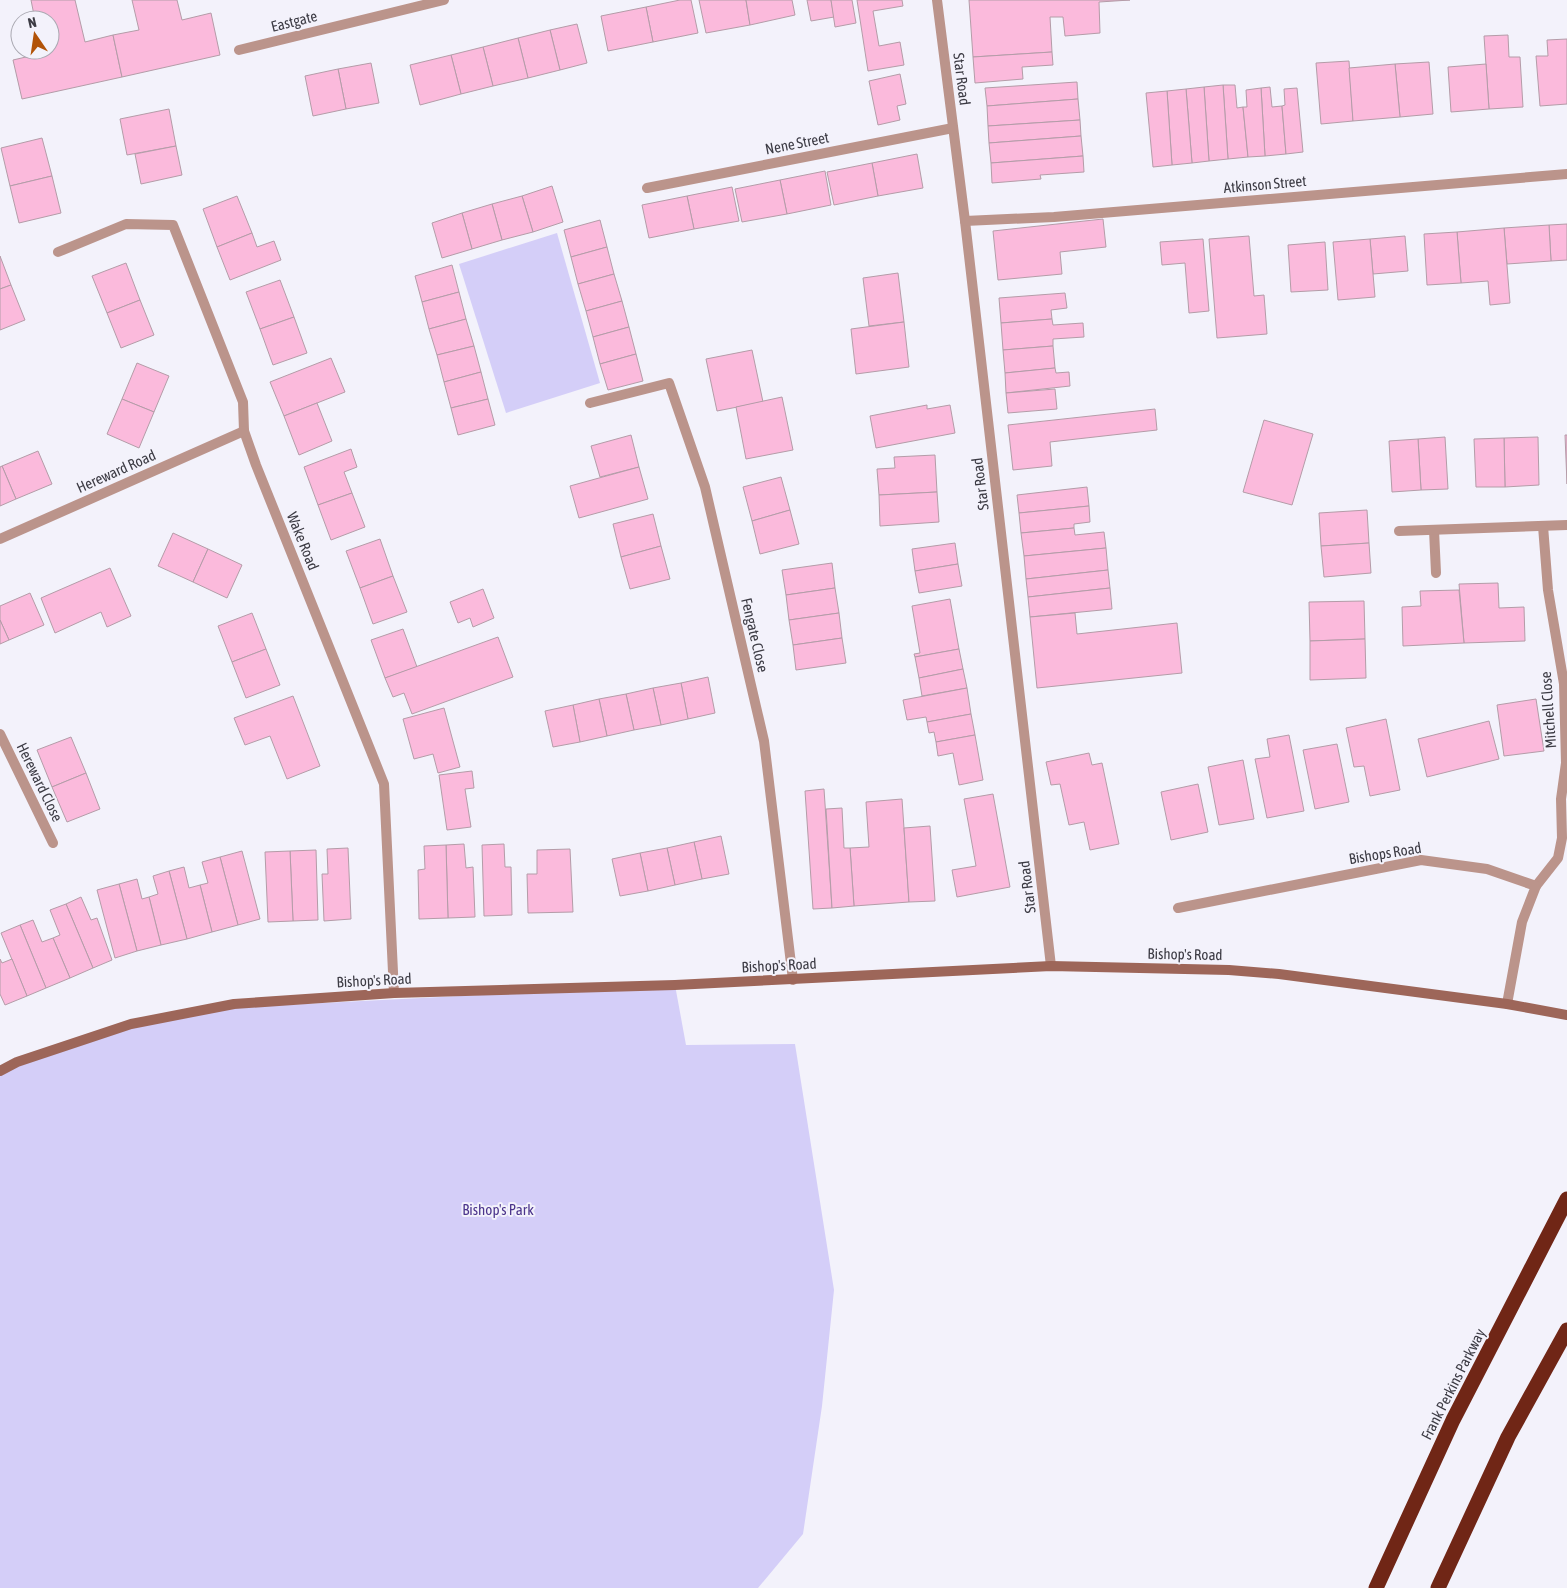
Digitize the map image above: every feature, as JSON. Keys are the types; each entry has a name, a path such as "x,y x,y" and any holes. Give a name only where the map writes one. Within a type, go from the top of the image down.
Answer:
{"highway":[{"name":"Frank Perkins Parkway","path":"1376,1588 1453,1420 1567,1199"},
{"path":"1438,1588 1508,1437 1567,1330"}],"street":[{"name":"Eastgate","path":"239,50 444,0"},
{"name":"Star Road","path":"937,0 965,221 1051,966"},
{"name":"Nene Street","path":"647,188 953,128"},
{"name":"Atkinson Street","path":"965,221 1054,217 1567,174"},
{"name":"Wake Road","path":"58,252 126,224 173,225 243,402 244,431 256,465 384,784 394,993"},
{"name":"Fengate Close","path":"590,403 669,383 705,487 764,741 793,980"},
{"name":"Hereward Road","path":"0,539 244,431"},
{"path":"1399,531 1567,525"},
{"name":"Mitchell Close","path":"1536,886 1558,858 1562,838 1561,799 1566,763 1564,684 1548,590 1544,526"},
{"path":"1434,530 1436,573"},
{"name":"Hereward Close","path":"0,734 53,843"},
{"name":"Bishops Road","path":"1178,908 1422,860 1487,869 1536,886"},
{"path":"1507,1004 1522,922 1536,886"},
{"name":"Bishop's Road","path":"0,1071 17,1062 131,1024 234,1004 394,993 674,985 1051,966 1229,970 1279,974 1507,1004 1567,1015"}],"green space":[{"path":"557,233 600,383 506,413 459,264"},
{"name":"Bishop's Park","path":"675,985 686,1045 795,1044 834,1290 822,1406 803,1534 758,1588 0,1588 0,1075 43,1053 131,1024 207,1009"}],"building":[{"path":"31,0 75,0 85,42 113,35 122,77 22,99 13,60 60,60 60,10 33,10"},
{"path":"132,0 177,0 182,20 211,13 220,55 122,77 113,35 139,30"},
{"path":"680,0 691,0 698,33 653,42 646,7"},
{"path":"699,0 746,0 750,25 706,33"},
{"path":"746,0 792,0 795,15 750,25"},
{"path":"807,0 831,0 834,17 811,21"},
{"path":"831,0 852,0 856,23 835,27"},
{"path":"857,0 902,0 903,6 873,11 879,46 900,42 904,65 868,71"},
{"path":"969,0 1130,0 1099,2 1100,33 1065,36 1063,17 1050,17 1052,52 973,57"},
{"path":"646,7 653,42 608,51 601,16"},
{"path":"577,24 587,63 560,70 550,30"},
{"path":"550,30 560,70 528,78 518,38"},
{"path":"1508,35 1509,57 1520,57 1523,107 1489,109 1484,36"},
{"path":"518,38 528,78 493,86 483,47"},
{"path":"1567,39 1567,104 1540,106 1536,56 1548,56 1547,40"},
{"path":"483,47 493,86 461,94 451,55"},
{"path":"1052,52 1053,65 1022,67 1023,79 975,83 973,57"},
{"path":"451,55 461,94 420,105 410,65"},
{"path":"1349,61 1353,121 1321,124 1316,63"},
{"path":"1429,62 1433,114 1400,117 1395,64"},
{"path":"371,63 379,103 346,109 338,69"},
{"path":"1395,64 1400,117 1353,121 1349,68"},
{"path":"1486,64 1489,109 1451,112 1448,67"},
{"path":"338,69 346,109 313,116 305,76"},
{"path":"900,74 906,104 897,106 900,120 878,125 869,81"},
{"path":"1077,82 1078,99 987,106 985,88"},
{"path":"1223,85 1235,85 1237,108 1243,107 1248,157 1228,159"},
{"path":"1223,85 1228,159 1209,161 1204,87"},
{"path":"1204,87 1209,161 1192,163 1186,89"},
{"path":"1270,87 1272,107 1282,106 1286,154 1265,156 1261,88"},
{"path":"1261,88 1265,156 1248,157 1243,107 1247,107 1246,90"},
{"path":"1297,88 1303,152 1286,154 1282,106 1285,105 1284,89"},
{"path":"1186,89 1192,163 1172,165 1167,91"},
{"path":"1167,91 1172,165 1153,167 1146,93"},
{"path":"1078,99 1080,120 988,126 987,106"},
{"path":"169,109 176,146 127,155 120,119"},
{"path":"1080,120 1081,136 989,143 988,126"},
{"path":"1081,136 1083,156 991,163 989,143"},
{"path":"42,138 52,176 10,186 1,148"},
{"path":"176,146 182,175 141,184 135,154"},
{"path":"917,154 923,188 878,196 872,163"},
{"path":"1083,156 1084,172 1040,175 1041,179 992,183 991,163"},
{"path":"872,163 878,196 834,205 827,172"},
{"path":"825,171 831,205 787,214 780,180"},
{"path":"52,176 61,213 19,223 10,186"},
{"path":"780,180 787,214 742,222 735,189"},
{"path":"552,186 563,222 533,232 522,196"},
{"path":"732,187 739,221 694,229 687,196"},
{"path":"237,196 252,233 217,247 203,209"},
{"path":"522,196 533,232 502,240 492,204"},
{"path":"687,196 694,229 649,238 642,205"},
{"path":"492,204 502,240 472,249 462,213"},
{"path":"462,213 472,249 442,258 432,223"},
{"path":"1103,219 1106,247 1060,252 1062,274 998,280 993,231"},
{"path":"600,220 607,247 571,257 564,230"},
{"path":"1567,224 1567,260 1551,261 1549,225"},
{"path":"1549,225 1551,261 1507,264 1504,228"},
{"path":"1504,228 1510,303 1490,305 1488,281 1461,283 1457,232"},
{"path":"1457,232 1461,283 1427,285 1424,234"},
{"path":"252,233 257,247 274,241 281,260 230,280 217,247"},
{"path":"1249,236 1254,296 1264,295 1267,334 1217,338 1209,239"},
{"path":"1405,236 1408,271 1373,274 1370,239"},
{"path":"1203,239 1209,311 1189,313 1185,263 1162,265 1160,242"},
{"path":"1370,239 1375,297 1338,300 1333,242"},
{"path":"1325,242 1328,290 1291,292 1288,245"},
{"path":"607,247 614,274 578,284 571,257"},
{"path":"0,256 11,285 0,289"},
{"path":"126,263 140,300 107,313 92,276"},
{"path":"452,265 459,292 422,302 415,276"},
{"path":"898,273 904,322 869,326 863,278"},
{"path":"614,274 622,301 586,311 578,284"},
{"path":"280,280 294,317 260,329 246,292"},
{"path":"11,285 25,320 0,330 0,289"},
{"path":"459,292 466,319 429,329 422,302"},
{"path":"1065,293 1067,308 1051,310 1052,319 1001,323 999,298"},
{"path":"140,300 154,335 121,348 107,313"},
{"path":"622,301 629,327 593,337 586,311"},
{"path":"294,317 307,353 273,365 260,329"},
{"path":"466,319 474,346 437,355 429,329"},
{"path":"1052,319 1053,325 1083,323 1084,337 1053,339 1053,346 1003,350 1001,323"},
{"path":"904,322 909,367 856,374 851,329"},
{"path":"629,327 636,354 600,364 593,337"},
{"path":"474,346 481,372 444,382 437,355"},
{"path":"1053,346 1055,368 1005,373 1003,350"},
{"path":"752,350 763,402 717,411 706,359"},
{"path":"636,354 643,381 608,390 600,364"},
{"path":"331,358 345,392 284,416 270,382"},
{"path":"137,363 169,376 154,412 122,399"},
{"path":"1055,368 1056,373 1069,372 1070,386 1006,393 1005,373"},
{"path":"481,372 488,399 451,408 444,382"},
{"path":"1055,389 1057,409 1008,413 1006,393"},
{"path":"782,397 793,450 746,459 736,407"},
{"path":"122,399 154,412 139,448 107,434"},
{"path":"488,399 495,425 458,435 451,408"},
{"path":"317,403 332,441 299,455 284,416"},
{"path":"927,405 927,409 950,405 955,433 876,448 870,416"},
{"path":"1155,409 1157,430 1050,442 1052,466 1013,470 1008,425"},
{"path":"1264,420 1313,434 1292,505 1243,492"},
{"path":"631,435 639,467 600,477 591,446"},
{"path":"1565,435 1567,435 1567,484"},
{"path":"1445,437 1448,489 1421,490 1418,439"},
{"path":"1538,437 1539,485 1505,487 1504,438"},
{"path":"1504,438 1505,487 1476,487 1474,439"},
{"path":"1418,439 1421,490 1392,492 1389,441"},
{"path":"351,449 357,467 344,472 352,493 318,505 304,467"},
{"path":"38,451 52,484 16,499 2,466"},
{"path":"935,455 937,492 879,495 877,469 895,468 894,457"},
{"path":"2,466 16,499 0,506 0,467"},
{"path":"639,467 648,499 579,518 570,486"},
{"path":"781,477 790,510 752,521 743,487"},
{"path":"1087,487 1089,506 1019,513 1017,495"},
{"path":"937,492 939,522 880,526 879,495"},
{"path":"352,493 365,527 331,540 318,505"},
{"path":"1089,506 1090,522 1074,524 1074,528 1021,533 1019,513"},
{"path":"790,510 799,544 760,554 752,521"},
{"path":"1367,510 1369,543 1321,546 1319,513"},
{"path":"653,514 661,546 621,557 613,524"},
{"path":"1074,528 1075,535 1104,532 1106,548 1024,556 1021,533"},
{"path":"173,533 208,549 193,582 158,566"},
{"path":"380,539 393,576 360,588 346,551"},
{"path":"955,543 958,564 915,571 912,549"},
{"path":"1369,543 1371,573 1324,577 1321,546"},
{"path":"661,546 670,579 630,589 621,557"},
{"path":"1106,548 1108,570 1026,579 1024,556"},
{"path":"208,549 242,565 227,598 193,582"},
{"path":"832,563 835,588 786,595 782,570"},
{"path":"958,564 962,586 919,593 915,571"},
{"path":"110,568 131,616 107,627 101,612 55,633 41,598"},
{"path":"1108,570 1110,588 1028,597 1026,579"},
{"path":"393,576 407,612 373,624 360,588"},
{"path":"1498,583 1499,608 1524,607 1525,641 1464,643 1459,584"},
{"path":"835,588 839,613 789,620 786,595"},
{"path":"1110,588 1112,609 1030,617 1028,597"},
{"path":"483,589 494,618 473,627 470,618 458,623 450,602"},
{"path":"1459,590 1464,643 1403,646 1402,607 1421,606 1420,591"},
{"path":"30,593 44,625 9,640 0,620 0,606"},
{"path":"950,599 959,649 915,657 914,654 920,653 912,606"},
{"path":"1364,601 1365,639 1310,641 1309,602"},
{"path":"252,613 266,649 232,662 218,626"},
{"path":"839,613 842,638 793,645 789,620"},
{"path":"1075,613 1077,634 1177,623 1182,673 1037,688 1030,617"},
{"path":"0,620 9,640 0,644"},
{"path":"403,629 417,667 385,678 371,640"},
{"path":"498,637 513,677 412,714 404,693 393,697 385,678"},
{"path":"842,638 846,663 796,670 793,645"},
{"path":"1365,639 1366,678 1310,680 1310,641"},
{"path":"266,649 280,685 246,698 232,662"},
{"path":"959,649 963,669 919,678 915,657"},
{"path":"963,669 967,688 922,696 919,678"},
{"path":"708,677 715,713 688,719 681,683"},
{"path":"681,683 688,719 661,725 653,688"},
{"path":"653,688 661,725 634,730 626,694"},
{"path":"967,688 971,714 927,722 926,717 907,720 903,700"},
{"path":"626,694 634,730 607,736 599,699"},
{"path":"293,696 320,766 287,779 270,736 245,745 234,718"},
{"path":"599,699 607,736 580,742 573,705"},
{"path":"1536,699 1544,751 1504,756 1497,705"},
{"path":"573,705 580,742 553,747 545,711"},
{"path":"444,708 460,767 438,773 433,754 414,759 403,719"},
{"path":"971,714 975,735 936,742 934,732 929,733 927,722"},
{"path":"1386,719 1400,790 1370,796 1364,766 1354,767 1346,728"},
{"path":"1489,721 1499,759 1427,777 1418,739"},
{"path":"975,735 983,780 959,785 953,753 938,756 936,742"},
{"path":"1289,735 1304,811 1267,818 1255,759 1270,757 1267,739"},
{"path":"71,737 86,773 52,787 37,750"},
{"path":"1337,744 1349,802 1315,809 1303,750"},
{"path":"1089,753 1092,765 1102,763 1119,844 1090,850 1084,822 1069,825 1060,784 1051,785 1046,762"},
{"path":"1243,760 1254,819 1219,825 1208,767"},
{"path":"472,771 474,788 465,789 471,827 447,830 439,775"},
{"path":"86,773 100,809 67,822 52,787"},
{"path":"1198,784 1208,832 1171,840 1161,792"},
{"path":"824,789 832,908 813,909 805,791"},
{"path":"993,794 1010,887 957,897 952,870 976,866 964,799"},
{"path":"902,799 909,902 854,906 850,848 869,847 866,802"},
{"path":"842,808 844,848 850,848 854,906 832,908 826,809"},
{"path":"930,826 935,901 909,902 904,828"},
{"path":"721,836 729,874 702,879 694,842"},
{"path":"694,842 702,879 675,885 667,848"},
{"path":"464,844 466,868 473,867 475,917 448,918 446,845"},
{"path":"504,844 505,867 511,867 512,915 484,916 482,845"},
{"path":"446,845 448,918 419,919 418,870 425,869 424,846"},
{"path":"348,848 351,919 324,921 322,874 328,874 327,849"},
{"path":"667,848 675,885 648,891 640,853"},
{"path":"570,849 573,912 528,913 527,874 537,874 537,850"},
{"path":"316,850 318,920 293,921 290,851"},
{"path":"242,851 260,919 238,925 220,857"},
{"path":"290,851 293,921 268,922 265,852"},
{"path":"640,853 648,891 620,896 612,859"},
{"path":"220,857 238,925 212,932 200,885 208,883 202,862"},
{"path":"184,867 189,888 200,885 212,932 187,939 169,871"},
{"path":"169,871 187,939 161,945 149,897 158,894 153,876"},
{"path":"137,879 142,899 149,897 161,945 137,951 119,884"},
{"path":"119,884 137,951 115,958 97,890"},
{"path":"81,897 91,920 97,918 112,960 93,968 66,904"},
{"path":"66,904 93,968 70,978 53,938 60,935 50,910"},
{"path":"33,920 42,942 53,938 70,978 46,988 20,925"},
{"path":"20,925 46,988 27,996 1,933"},
{"path":"0,959 2,963 12,959 27,996 5,1005 0,994"}]}
